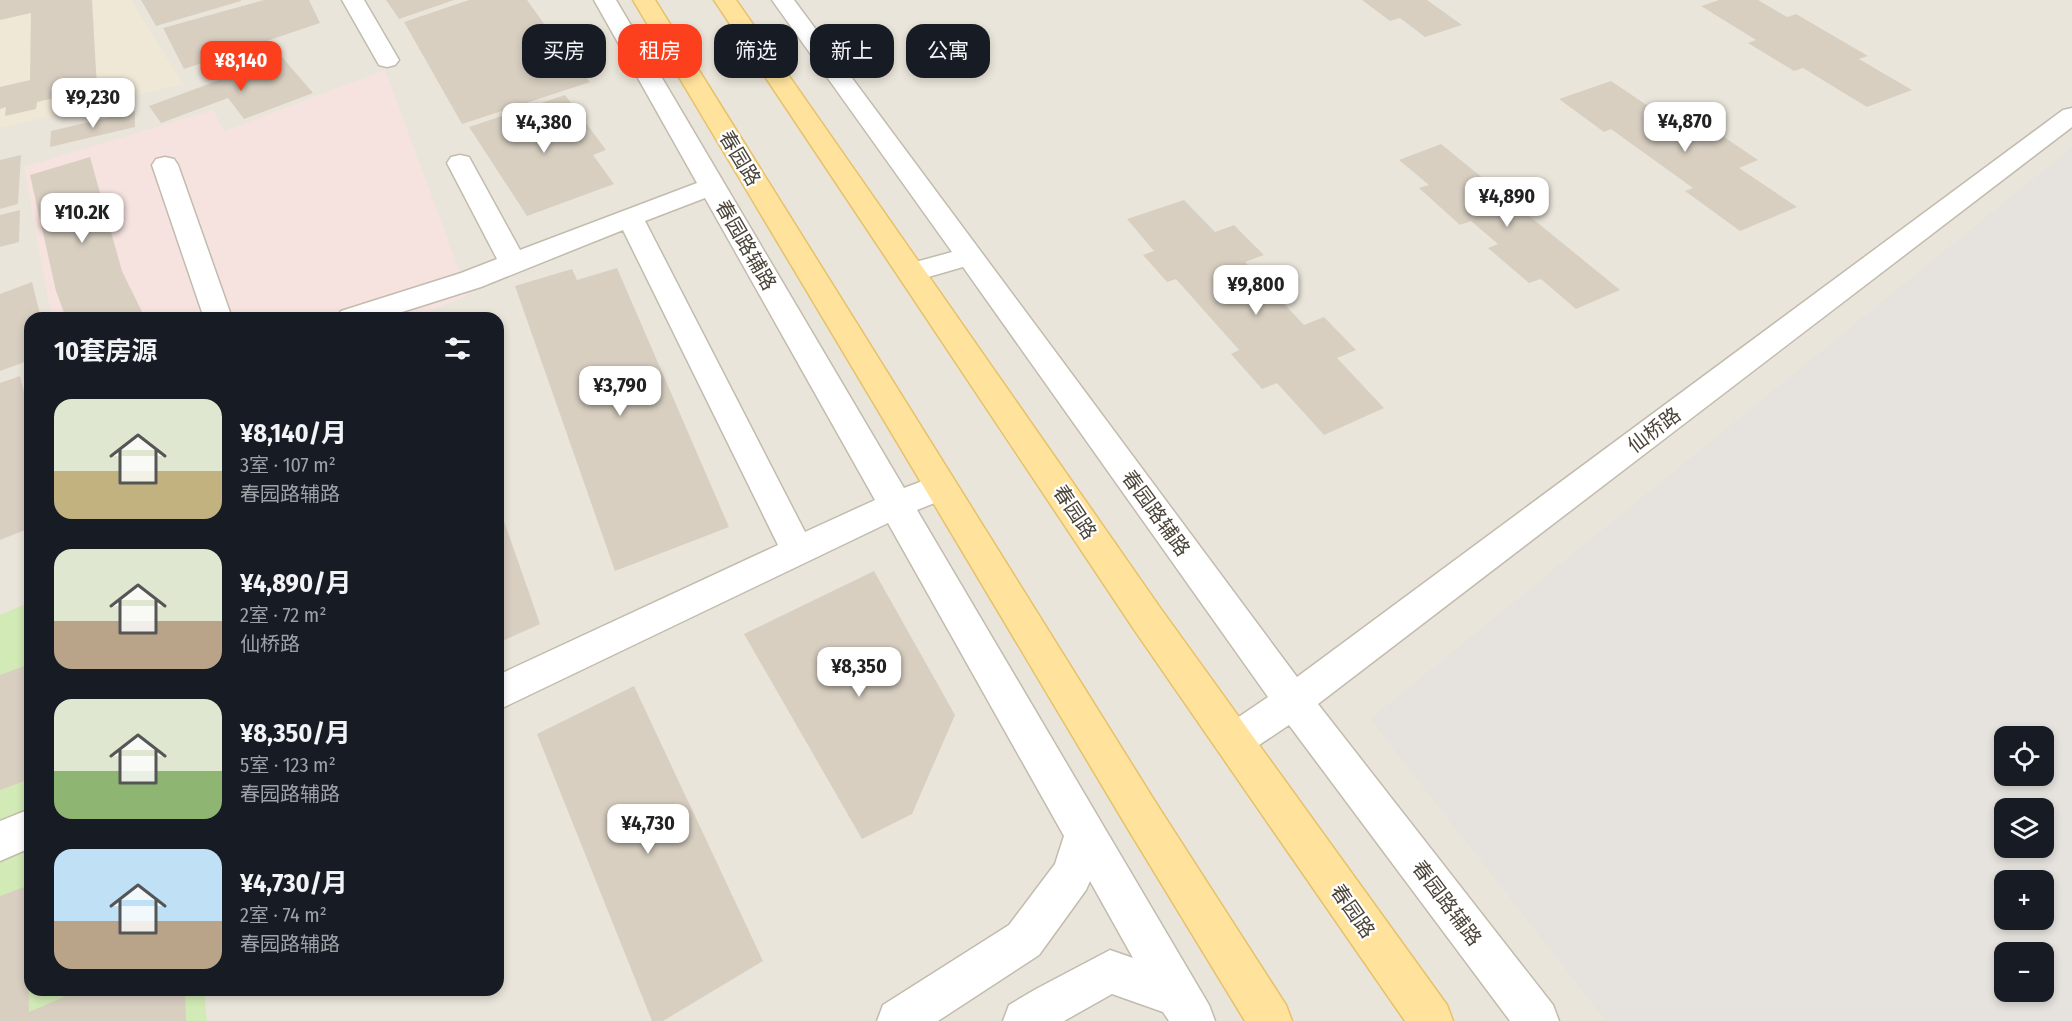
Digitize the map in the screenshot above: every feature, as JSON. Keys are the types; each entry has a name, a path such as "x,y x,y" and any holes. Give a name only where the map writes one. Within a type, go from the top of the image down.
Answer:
{"main road":[{"name":"春园路","path":"644,0 1142,816 1270,1021"},
{"name":"春园路","path":"725,0 1234,741 1431,1021"}],"street":[{"path":"353,0 387,60"},
{"name":"春园路辅路","path":"605,0 1186,1008"},
{"name":"春园路辅路","path":"783,0 1293,701 1536,1021"},
{"name":"仙桥路","path":"1234,741 1293,701 2072,115"},
{"path":"460,163 513,264"},
{"path":"165,165 216,312"},
{"path":"370,312 471,280 712,186"},
{"path":"630,217 798,551"},
{"path":"911,273 970,256"},
{"path":"504,690 895,505 941,487"},
{"path":"0,841 24,831"},
{"path":"899,1021 1024,940 1071,876 1085,834"},
{"path":"1025,1021 1110,972 1186,1008"}],"shaded area":[{"path":"0,0 2072,0 2072,1021 0,1021"},
{"path":"0,0 131,0 183,84 0,128"},
{"path":"385,70 459,270 466,296 428,312 52,312 24,167 213,110 224,131"},
{"path":"2072,147 2072,1021 1606,1021 1370,719"}],"green space":[{"path":"24,605 24,996 205,996 207,1021 0,1021 0,615"}],"building":[{"path":"0,0 92,0 97,88 37,102 36,109 5,116 6,107 0,109 0,87 30,80 31,13 0,20"},
{"path":"141,0 241,0 241,1 156,26"},
{"path":"264,0 309,0 320,23 184,69 163,28"},
{"path":"386,0 454,0 399,19"},
{"path":"469,0 527,0 544,24 522,24 522,78 587,78 590,82 462,124 404,22"},
{"path":"1362,0 1427,0 1462,25 1425,37 1400,18 1390,21"},
{"path":"1719,0 1758,0 1787,17 1796,14 1868,56 1859,59 1912,90 1867,107 1803,68 1794,71 1748,43 1756,40 1701,6"},
{"path":"282,57 313,93 244,119 228,98 161,123 149,106"},
{"path":"1611,81 1657,112 1677,105 1758,160 1739,168 1797,207 1740,231 1685,191 1693,188 1611,129 1604,132 1559,99"},
{"path":"565,95 606,150 593,155 614,184 527,216 469,127"},
{"path":"135,111 135,127 50,147 51,131"},
{"path":"1441,144 1620,290 1576,309 1541,279 1529,283 1488,248 1498,244 1471,221 1460,225 1419,188 1429,185 1399,160"},
{"path":"21,155 18,204 0,209 0,160"},
{"path":"90,157 122,271 142,312 64,312 56,291 30,175"},
{"path":"1184,200 1215,232 1234,225 1264,255 1245,262 1304,325 1324,317 1356,350 1337,358 1384,408 1324,435 1277,383 1262,389 1231,354 1239,350 1176,279 1167,282 1143,255 1154,251 1127,219"},
{"path":"20,210 19,242 0,247 0,215"},
{"path":"617,268 729,527 615,571 515,286 572,269 577,280"},
{"path":"32,282 40,312 24,312 24,362 0,371 0,294"},
{"path":"20,376 24,392 24,530 0,540 0,383"},
{"path":"504,521 540,624 504,640"},
{"path":"874,571 955,715 912,814 862,839 744,634"},
{"path":"24,666 24,781 0,790 0,675"},
{"path":"634,686 763,961 663,1021 652,1021 537,734"},
{"path":"24,887 24,996 29,996 29,1012 66,996 185,996 186,1021 0,1021 0,896"}]}
